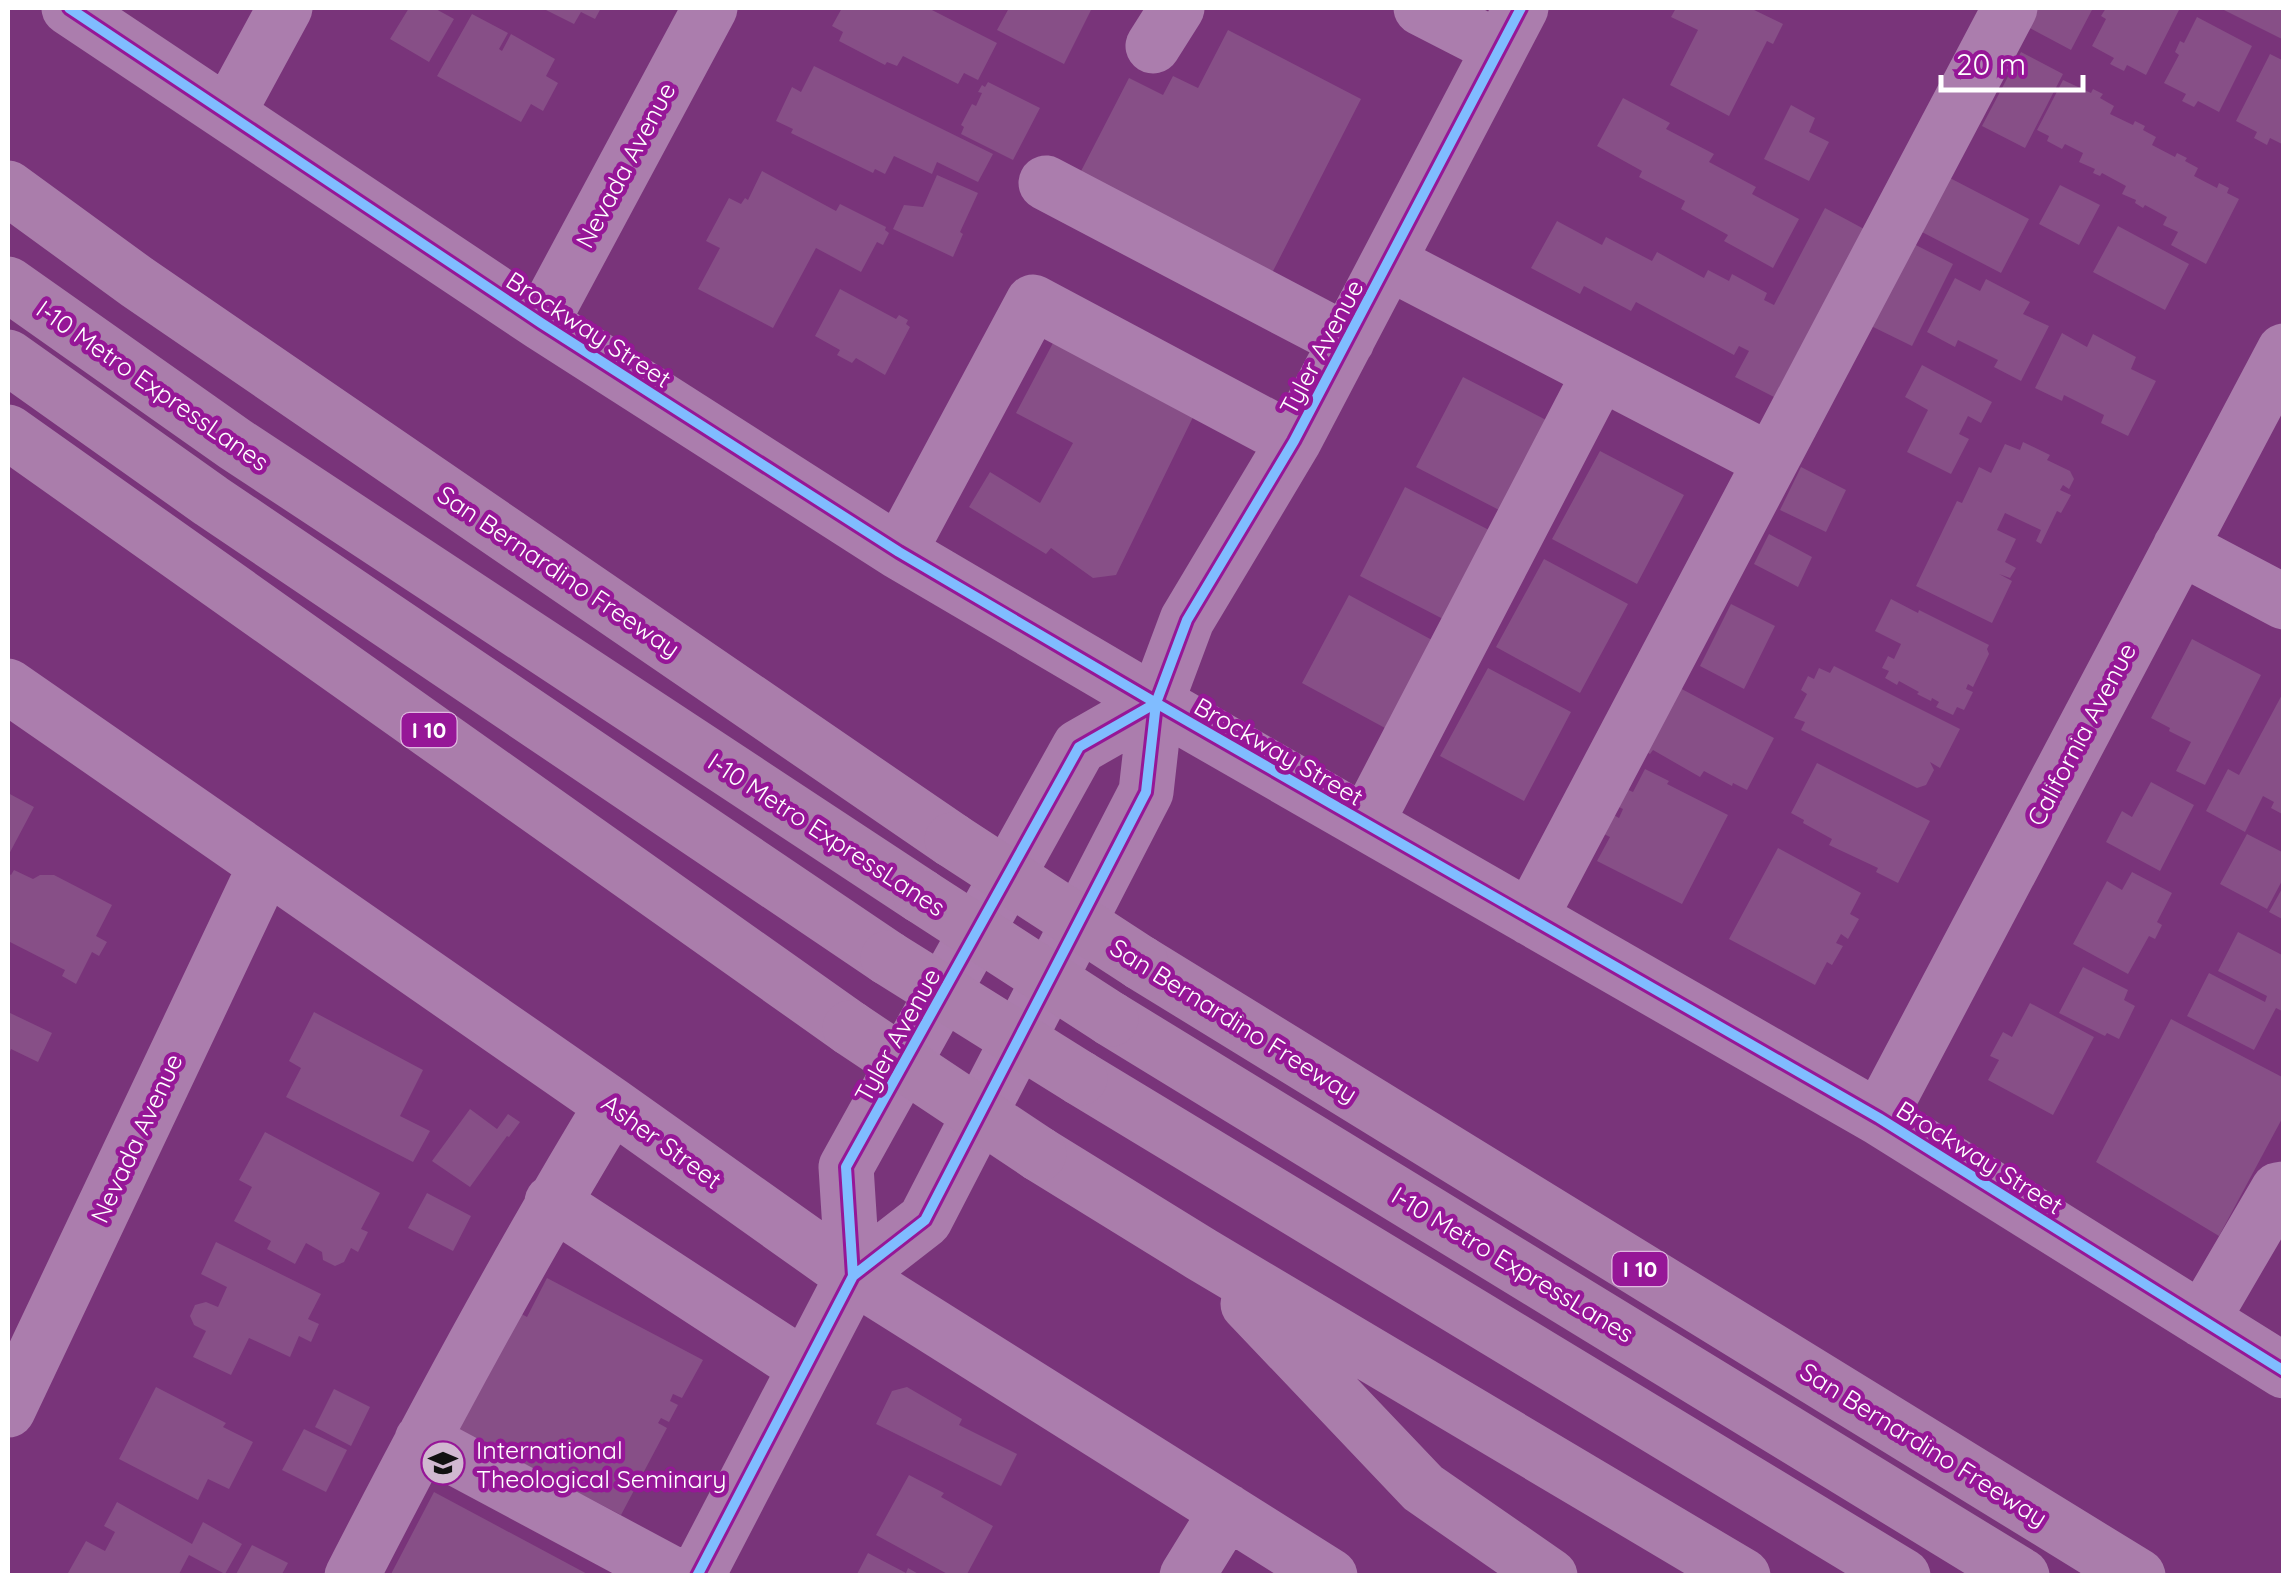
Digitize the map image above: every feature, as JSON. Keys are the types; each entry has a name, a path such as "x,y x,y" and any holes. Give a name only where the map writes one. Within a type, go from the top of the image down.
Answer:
{"highway":[{"name":"San Bernardino Freeway","path":"8,188 170,304 952,840 1141,963 2138,1576"},
{"name":"I-10 Metro ExpressLanes","path":"8,284 234,444 1111,1019 2022,1576"},
{"path":"8,357 211,501 888,958 1902,1576"},
{"name":"I 10","path":"8,432 850,1028 1039,1154 1743,1576"},
{"path":"1202,1254 1423,1488 1550,1576"}],"street":[{"name":"Brockway Street","path":"70,8 541,323 899,552 1156,704 1879,1118 2284,1371"},
{"path":"228,114 284,8"},
{"name":"Nevada Avenue","path":"541,323 710,8"},
{"path":"1421,8 1510,28"},
{"path":"1530,918 2010,8"},
{"name":"Tyler Avenue","path":"696,1576 853,1276 926,1220 1146,792 1156,704 1188,620 1294,441 1510,28"},
{"path":"1046,184 1346,340"},
{"path":"1388,262 1771,462"},
{"path":"899,552 1032,302 1294,441"},
{"name":"California Avenue","path":"1879,1118 2284,351"},
{"path":"1366,823 1600,373"},
{"path":"2180,547 2284,602"},
{"name":"Asher Street","path":"8,686 853,1276 1330,1576"},
{"name":"Tyler Avenue","path":"853,1276 846,1167 1078,747 1156,704"},
{"name":"Nevada Avenue","path":"8,1410 266,866"},
{"path":"352,1576 552,1202 612,1105"},
{"path":"2202,1320 2278,1190 2284,1189"},
{"path":"552,1202 805,1367"},
{"path":"422,1440 676,1576"},
{"path":"1187,1576 1227,1510"}],"building":[{"path":"409,8 434,8 454,19 429,62 390,39"},
{"path":"542,8 601,8 595,19 581,12 574,24"},
{"path":"842,8 928,8 997,43 978,80 964,73 958,84 903,56 897,66 887,62 885,65 839,41 843,32 832,26"},
{"path":"1009,8 1092,8 1064,64 997,30"},
{"path":"1676,8 1750,8 1783,24 1773,44 1767,41 1729,116 1670,85 1698,30 1671,17"},
{"path":"2038,8 2093,8 2071,50 2028,27"},
{"path":"2106,8 2180,8 2146,75 2127,65 2124,71 2110,64 2114,58 2092,46 2106,19 2101,16"},
{"path":"2220,8 2284,8 2284,40"},
{"path":"472,14 508,33 499,49 502,51 511,34 555,59 546,76 558,83 543,111 531,104 521,122 437,76"},
{"path":"2197,17 2252,46 2219,112 2198,101 2194,107 2182,101 2186,94 2164,83 2179,55 2175,52 2180,41 2184,43"},
{"path":"1228,30 1361,99 1272,273 1079,175 1129,78 1163,95 1173,76 1198,88"},
{"path":"2021,52 2063,74 2025,148 1982,126"},
{"path":"2270,54 2284,61 2284,145 2270,138 2267,145 2254,138 2257,132 2236,121"},
{"path":"814,66 993,154 978,182 937,162 932,174 894,156 885,174 875,169 873,173 791,133 793,129 776,121 792,87 801,92"},
{"path":"2063,80 2091,93 2093,89 2103,94 2100,98 2114,106 2110,114 2145,126 2143,130 2156,137 2152,145 2175,157 2177,153 2187,158 2185,161 2198,168 2194,176 2217,188 2219,183 2229,188 2227,193 2239,199 2206,264 2171,245 2178,232 2163,225 2167,217 2122,194 2126,186 2102,173 2093,173 2095,169 2079,162 2083,153 2065,144 2062,149 2037,130"},
{"path":"988,82 1040,108 1013,160 961,134 961,125 982,93 978,92"},
{"path":"1623,98 1670,123 1666,129 1714,154 1709,162 1756,187 1752,194 1799,219 1773,268 1724,241 1728,235 1681,209 1685,201 1639,177 1642,171 1597,146"},
{"path":"1791,105 1815,118 1809,132 1829,142 1809,181 1764,159"},
{"path":"762,171 836,211 840,204 886,227 889,233 883,245 877,242 861,272 816,248 773,328 698,289 720,248 706,241 729,198 741,204 745,198 748,200"},
{"path":"937,175 978,193 953,257 893,229 904,205 923,207"},
{"path":"1948,177 2029,219 2001,273 1920,231"},
{"path":"2060,185 2100,205 2079,245 2039,224"},
{"path":"1825,208 1864,229 1774,397 1735,377 1749,351 1739,346 1734,355 1636,302 1631,311 1584,286 1580,294 1531,268 1557,221 1602,245 1606,237 1652,261 1657,252 1704,278 1708,270 1729,281 1732,274 1767,293 1764,300 1774,305"},
{"path":"2118,226 2189,264 2165,310 2093,272"},
{"path":"1908,241 1953,264 1912,346 1867,324"},
{"path":"1955,278 1980,291 1986,279 2030,302 2023,314 2049,326 2021,381 1994,367 1998,360 1958,340 1955,347 1927,332"},
{"path":"840,289 896,319 899,315 908,320 906,324 910,327 885,375 856,358 852,363 837,355 840,350 815,336"},
{"path":"2062,333 2087,347 2093,334 2136,357 2131,369 2156,381 2128,436 2101,423 2104,415 2064,395 2062,401 2035,388"},
{"path":"1053,343 1195,413 1116,575 1093,578 1051,548 1046,554 969,507 990,472 1040,503 1073,443 1016,413"},
{"path":"1922,365 1992,402 1981,423 1968,416 1959,434 1969,439 1951,474 1907,452 1928,410 1905,397"},
{"path":"1463,377 1548,421 1501,511 1416,467"},
{"path":"2023,442 2050,455 2047,460 2070,471 2074,479 2069,489 2063,485 2060,490 2071,495 2061,513 2057,511 2041,544 2036,541 2041,530 2005,513 1997,530 2016,539 2005,562 2016,568 2010,578 1999,574 2012,581 1992,623 1916,586 1957,501 1962,503 1979,467 1991,473 2005,444 2020,450"},
{"path":"1600,451 1684,495 1637,584 1552,539"},
{"path":"1801,467 1846,490 1826,532 1780,510"},
{"path":"1405,487 1489,530 1443,619 1360,576"},
{"path":"1769,534 1812,557 1798,587 1754,564"},
{"path":"1544,559 1628,604 1580,693 1496,647"},
{"path":"1349,595 1432,640 1385,728 1302,683"},
{"path":"1891,599 1989,645 1989,654 1973,687 1968,684 1966,689 1973,692 1964,710 1957,707 1953,715 1936,707 1939,702 1932,698 1931,701 1899,681 1897,685 1885,678 1889,671 1882,668 1888,656 1894,659 1901,644 1875,631"},
{"path":"1731,604 1775,626 1744,689 1700,666"},
{"path":"2192,639 2261,675 2205,785 2176,771 2191,742 2151,718"},
{"path":"1834,666 1960,729 1940,768 1930,762 1934,770 1926,785 1917,788 1801,730 1805,722 1794,718 1807,694 1801,690 1808,676 1814,679 1819,668 1830,673"},
{"path":"1488,668 1571,712 1524,801 1440,756"},
{"path":"1661,678 1774,738 1747,790 1704,771 1700,777 1653,750 1650,754 1627,742"},
{"path":"2284,691 2284,815 2271,808 2274,802 2263,796 2245,832 2206,811 2228,769 2239,775"},
{"path":"1817,763 1930,821 1898,883 1876,872 1878,868 1829,845 1832,839 1791,813"},
{"path":"1645,769 1728,815 1682,904 1597,861 1610,837 1600,832 1610,813 1619,818 1623,809 1615,805 1624,788 1633,792"},
{"path":"2151,782 2194,805 2160,871 2106,842 2122,811 2132,817"},
{"path":"8,793 34,807 8,856"},
{"path":"2247,834 2284,853 2284,877 2267,909 2220,884"},
{"path":"1778,848 1861,893 1850,914 1859,919 1848,939 1841,934 1836,943 1843,946 1832,965 1827,962 1815,985 1729,939"},
{"path":"14,870 33,879 54,875 112,905 96,936 107,942 99,956 92,952 76,984 62,976 65,970 8,941 8,873 11,875"},
{"path":"2132,872 2172,893 2157,922 2162,925 2155,939 2149,936 2128,974 2073,944 2107,881 2122,890"},
{"path":"2284,885 2284,920 2269,912"},
{"path":"2238,932 2284,956 2284,1012 2276,1008 2254,1050 2187,1016 2209,973 2265,1002 2267,996 2218,971"},
{"path":"2083,967 2128,990 2124,1000 2135,1006 2119,1039 2059,1013"},
{"path":"2030,1003 2094,1037 2053,1115 1988,1080 1999,1060 1990,1056 2003,1032 2012,1037"},
{"path":"8,1012 52,1033 38,1062 11,1049 8,1056"},
{"path":"314,1012 423,1070 400,1116 430,1131 413,1162 286,1097 301,1068 289,1061"},
{"path":"2171,1019 2284,1078 2284,1115 2219,1236 2096,1162"},
{"path":"470,1109 497,1129 508,1114 520,1122 470,1187 432,1161"},
{"path":"265,1132 380,1193 361,1229 368,1232 358,1252 351,1248 344,1262 335,1266 323,1260 322,1252 306,1243 295,1264 267,1249 271,1241 234,1221 252,1187 239,1180"},
{"path":"427,1193 471,1216 453,1251 408,1228"},
{"path":"216,1242 321,1294 308,1319 319,1324 311,1342 299,1336 290,1357 249,1338 231,1375 193,1357 206,1331 194,1325 190,1316 195,1305 206,1302 218,1307 227,1287 201,1274"},
{"path":"547,1278 703,1360 682,1398 673,1394 670,1401 678,1405 669,1422 661,1418 658,1423 667,1428 621,1515 445,1423 507,1306 527,1317"},
{"path":"156,1387 226,1423 223,1427 253,1442 229,1489 208,1479 198,1500 119,1459"},
{"path":"907,1387 962,1419 959,1425 1017,1454 1001,1486 876,1424 892,1391"},
{"path":"334,1389 370,1407 351,1446 315,1427"},
{"path":"304,1429 347,1450 326,1492 282,1470"},
{"path":"909,1475 993,1526 966,1576 951,1576 876,1535"},
{"path":"434,1492 591,1576 390,1576"},
{"path":"117,1502 192,1544 203,1522 242,1544 225,1574 189,1555 178,1576 72,1576 68,1573 86,1541 105,1551 115,1532 104,1526"},
{"path":"252,1545 288,1563 281,1576 235,1576"},
{"path":"868,1553 906,1573 908,1568 922,1576 856,1576"}],"cycle path":[{"path":"69,8 541,323 899,552 1879,1118 2284,1371"},
{"path":"697,1576 853,1276 925,1220 1146,792 1156,703 1187,620 1294,441 1521,8"},
{"path":"853,1276 846,1167 1079,747 1156,703"}],"place":[{"name":"International Theological Seminary","path":"443,1463"}]}
